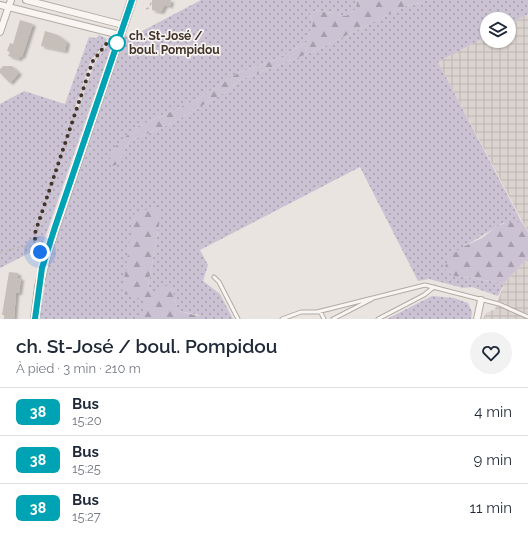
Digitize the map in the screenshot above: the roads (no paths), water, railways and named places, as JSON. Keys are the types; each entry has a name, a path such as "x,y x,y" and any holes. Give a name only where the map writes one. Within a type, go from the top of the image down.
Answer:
{"street":[{"path":"0,32 11,0"},
{"path":"26,0 123,25"},
{"path":"35,319 38,287 47,253 132,0"},
{"path":"0,5 120,35"},
{"path":"477,319 481,300"}],"lane":[{"path":"214,277 219,282 238,319"},
{"path":"282,319 301,312 320,311 421,286 434,287 499,304 528,317"},
{"path":"378,319 424,295 434,287"},
{"path":"333,319 377,297"},
{"path":"320,311 324,319"}],"place":[{"name":"ch. St-José / boul. Pompidou","path":"117,43"}]}
